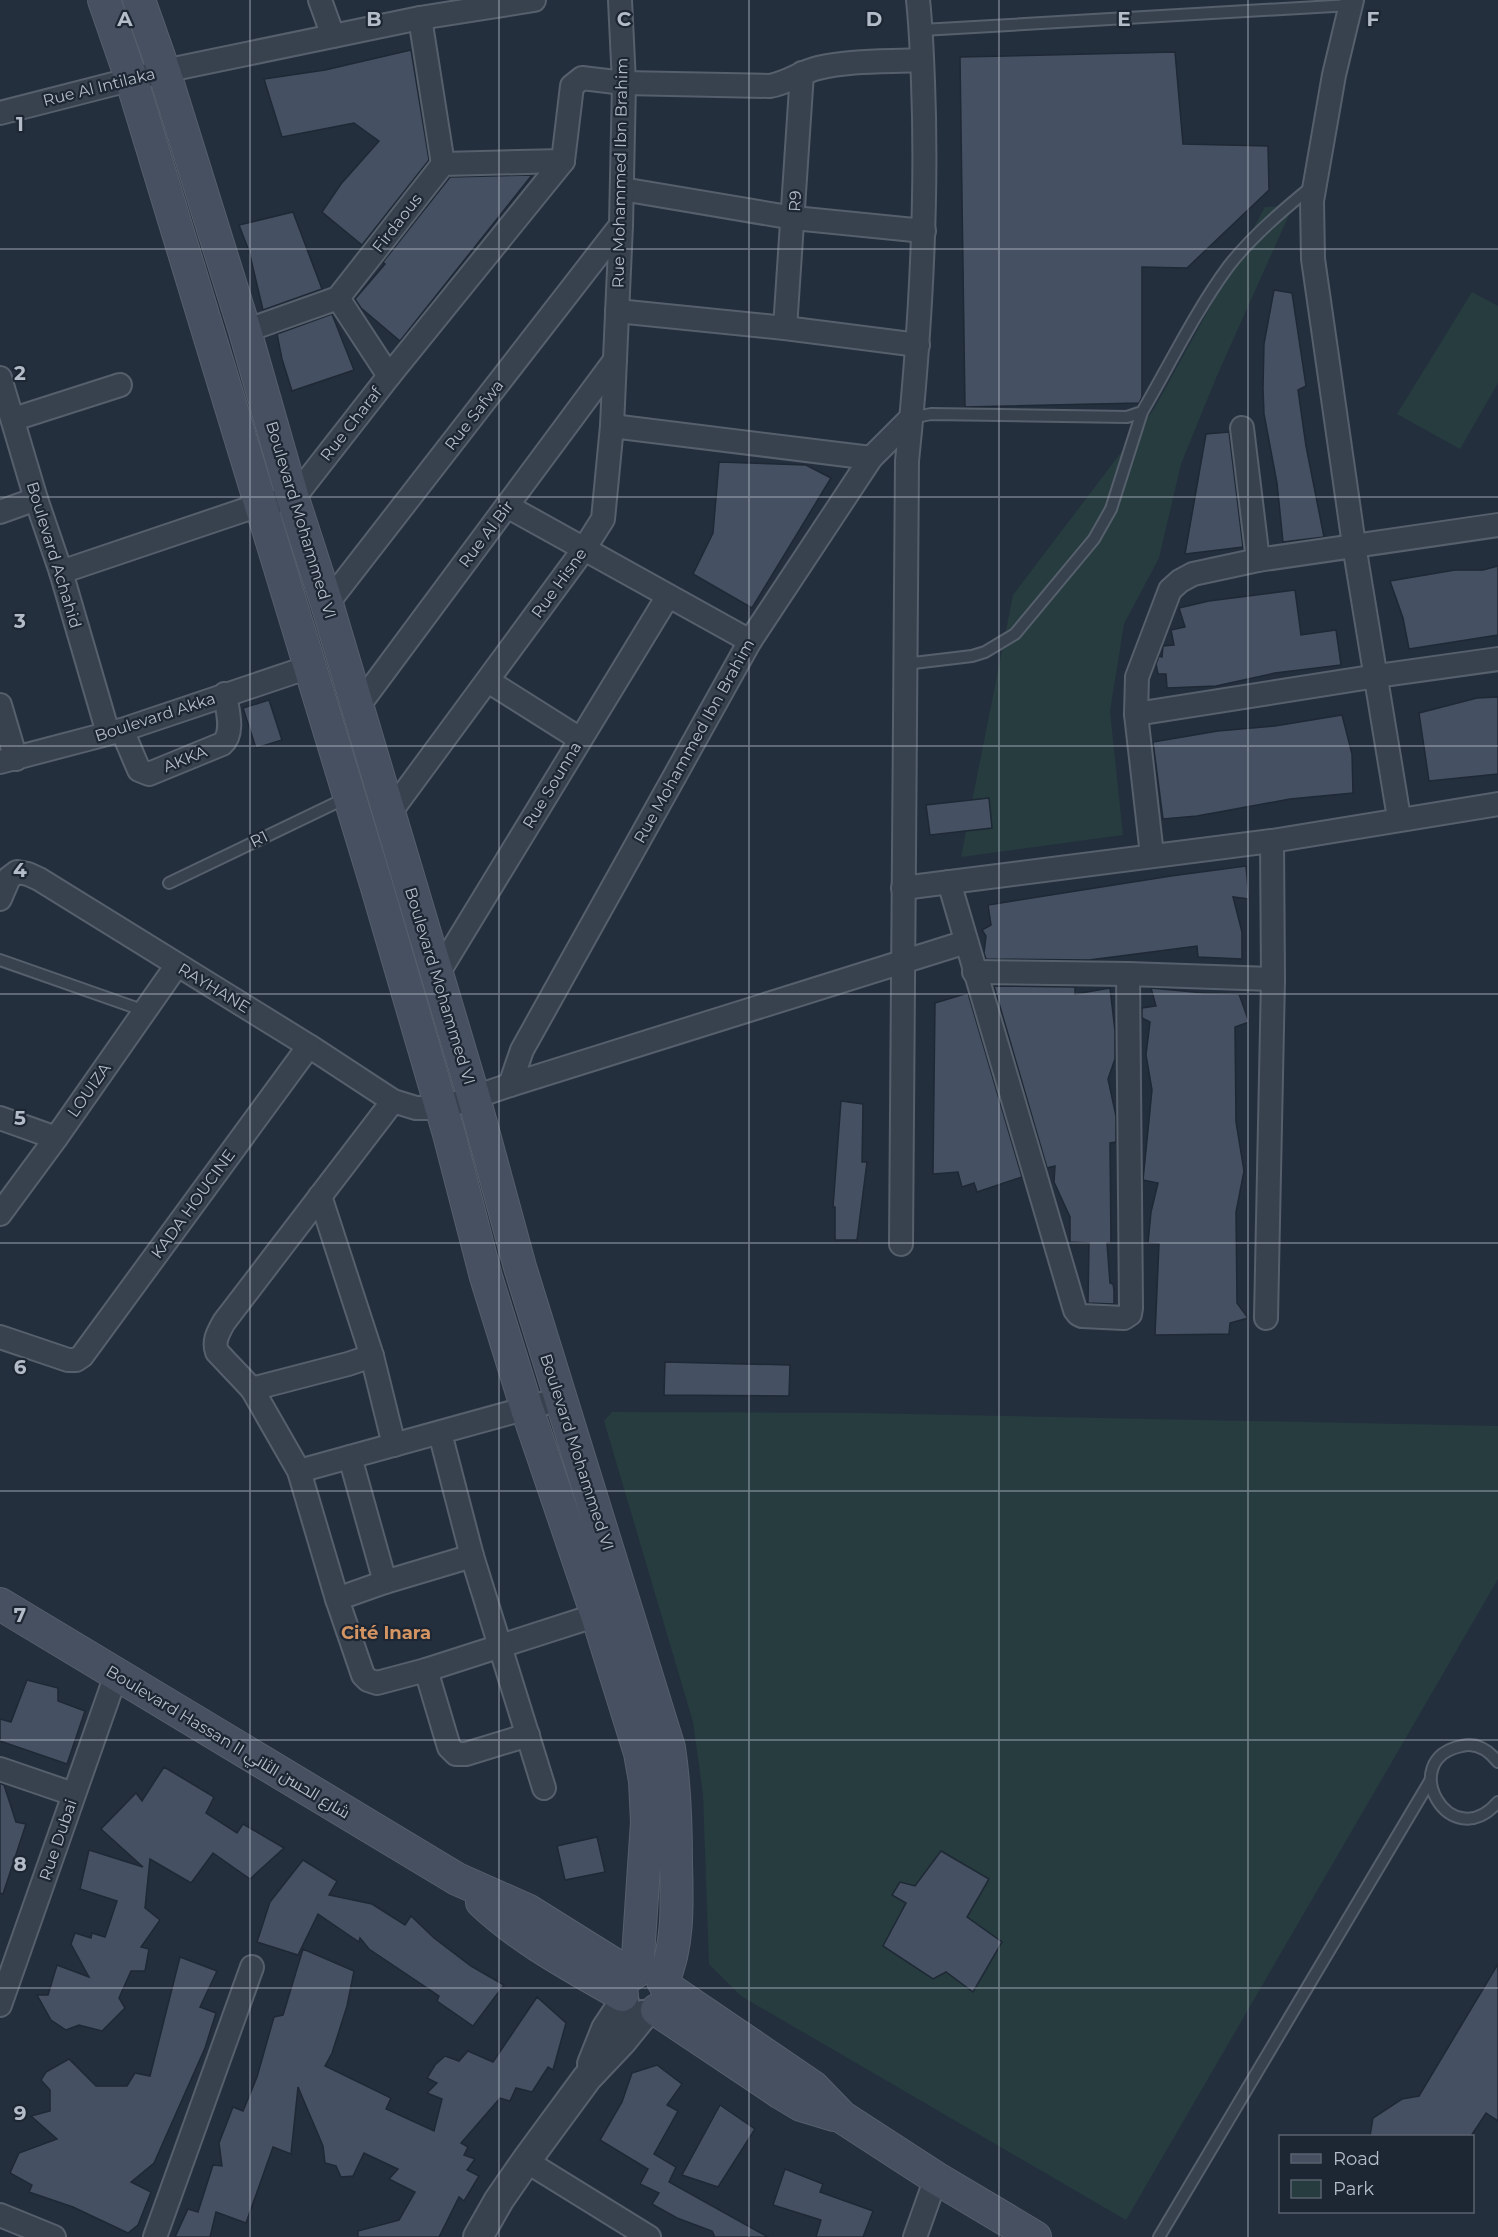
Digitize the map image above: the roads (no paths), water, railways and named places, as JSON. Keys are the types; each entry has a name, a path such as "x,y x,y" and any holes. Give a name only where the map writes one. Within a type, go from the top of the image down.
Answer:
{"main road":[{"name":"Boulevard Mohammed VI","path":"104,0 131,78 349,796 442,1108 486,1277 526,1409 597,1615 640,1754 645,1781 647,1822 643,1992"},
{"name":"Boulevard Mohammed VI","path":"139,0 164,71 245,331 293,499 327,604 474,1098 520,1267 669,1748 675,1783 676,1887 673,1949 643,1992"},
{"name":"Boulevard Hassan II شارع الحسن الثاني","path":"0,1604 457,1879 504,1921 566,1962 643,1992 781,2093 801,2104 842,2117 936,2178 1035,2237"}],"street":[{"path":"320,0 333,36"},
{"name":"Rue Al Intilaka","path":"0,112 164,71 420,18 534,0"},
{"name":"Rue Mohammed Ibn Brahim","path":"617,311 624,83 620,0"},
{"path":"901,1244 907,461 918,345 924,231 925,127 922,30 918,0"},
{"path":"1351,3 1334,75 1311,215 1313,259 1354,545 1399,818"},
{"path":"420,18 443,164 563,161 572,87 582,78 624,83 770,86 786,82 802,73 829,66 922,60"},
{"name":"R9","path":"785,328 802,73"},
{"name":"Rue Charaf","path":"293,499 563,161"},
{"name":"Firdaous","path":"338,298 443,164"},
{"path":"622,189 794,218 924,231"},
{"name":"Rue Safwa","path":"327,604 621,225"},
{"path":"245,331 338,298 389,376"},
{"path":"617,311 785,328 918,345"},
{"name":"Rue Hisne","path":"389,814 584,549 603,519 612,426 617,311"},
{"name":"Rue Al Bir","path":"357,708 615,360"},
{"name":"Boulevard Achahid","path":"0,378 36,499 115,732"},
{"path":"14,419 120,385"},
{"name":"Rue Mohammed Ibn Brahim","path":"510,1085 522,1050 750,641 871,458 911,418"},
{"path":"612,426 871,458"},
{"path":"1242,428 1258,560"},
{"path":"0,512 36,499"},
{"path":"61,572 261,504 293,499"},
{"path":"507,506 750,641"},
{"path":"1152,855 1136,714 1137,677 1170,590 1193,574 1258,560 1498,525"},
{"name":"Rue Sounna","path":"437,975 668,596"},
{"path":"1136,714 1498,659"},
{"name":"Boulevard Akka","path":"8,760 115,732 309,667"},
{"path":"488,681 580,739"},
{"name":"AKKA","path":"115,732 139,770 149,774 222,744 228,739 230,732 225,694"},
{"path":"0,705 8,760"},
{"path":"903,888 1272,840 1498,804"},
{"path":"1266,1318 1273,979 1272,840"},
{"name":"RAYHANE","path":"0,899 9,878 17,872 28,874 309,1046 393,1101 416,1108 442,1108 966,942"},
{"path":"949,882 1075,1310 1082,1316 1124,1318 1128,1317 1131,1308 1128,974"},
{"name":"LOUIZA","path":"0,1214 177,965"},
{"path":"974,972 1273,979"},
{"name":"KADA HOUCINE","path":"0,1337 68,1360 75,1360 82,1356 309,1046"},
{"path":"393,1101 224,1322 216,1336 214,1345 217,1353 252,1389 300,1471 337,1599 363,1675 368,1680 376,1683 426,1670 597,1615"},
{"path":"0,1118 56,1138"},
{"path":"320,1196 372,1356 394,1445"},
{"path":"252,1389 372,1356"},
{"path":"300,1471 560,1399"},
{"path":"440,1433 472,1556 544,1788"},
{"path":"350,1457 385,1582"},
{"path":"337,1599 472,1556"},
{"path":"426,1670 449,1747 456,1754 465,1754 528,1735"},
{"name":"Rue Dubai","path":"0,2005 116,1675"},
{"path":"0,1769 74,1794"},
{"path":"154,2237 252,1967"},
{"name":"Boulevard Mohammed VI","path":"478,2237 499,2200 587,2078 612,2019 643,1992"},
{"path":"526,2161 649,2237"},
{"path":"915,2237 936,2178"},
{"path":"0,2215 54,2237"}],"lane":[{"path":"922,30 1351,3"},
{"path":"904,664 972,656 985,652 1015,634 1094,539 1111,509 1142,412 1213,290 1230,265 1266,227 1316,183"},
{"path":"911,418 931,414 1127,417 1142,412"},
{"name":"R1","path":"169,883 349,796"},
{"path":"0,960 145,1011"},
{"path":"1159,2237 1430,1781 1433,1768 1441,1756 1452,1748 1466,1745 1480,1747 1498,1762"},
{"path":"1430,1781 1439,1806 1456,1816 1476,1818 1488,1813 1498,1802"}],"district":[{"name":"Cité Inara","path":"386,1633"}]}
